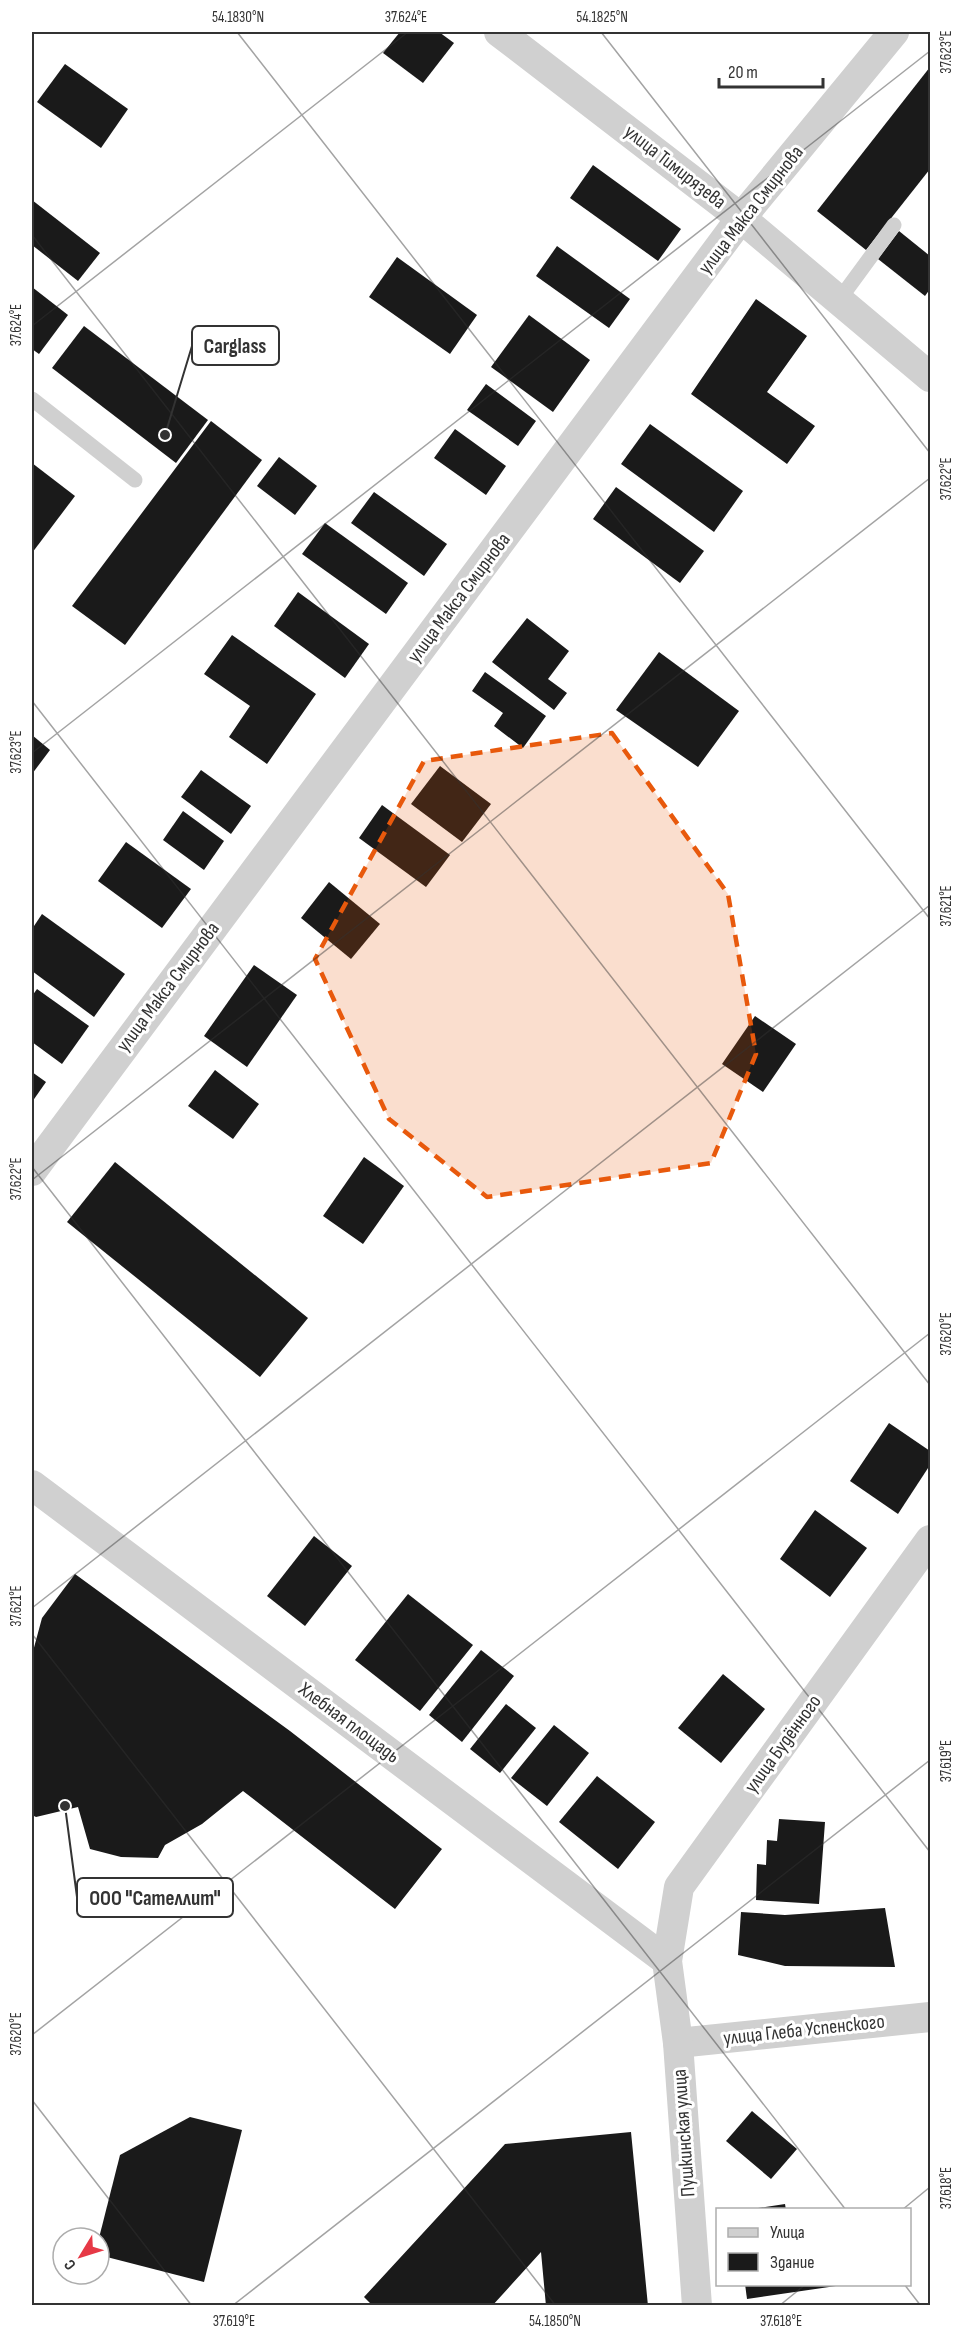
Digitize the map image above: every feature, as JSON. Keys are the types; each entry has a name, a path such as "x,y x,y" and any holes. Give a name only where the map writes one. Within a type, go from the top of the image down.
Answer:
{"street":[{"name":"улица Тимирязева","path":"499,32 741,218 930,377"},
{"name":"улица Макса Смирнова","path":"32,1171 741,218 894,32"},
{"name":"Хлебная площадь","path":"32,1485 667,1961"},
{"name":"улица Будённого","path":"667,1961 679,1887 930,1540"},
{"name":"Пушкинская улица","path":"667,1961 678,2043 697,2306"},
{"name":"улица Глеба Успенского","path":"678,2043 930,2017"}],"lane":[{"path":"839,300 894,225"},
{"path":"32,399 135,480"}],"highlighted area":[{"path":"612,733 728,894 756,1054 711,1163 487,1197 389,1119 315,959 424,761"}],"building":[{"path":"400,32 439,32 454,43 423,83 383,53"},
{"path":"65,64 128,109 101,148 37,102"},
{"path":"930,67 930,169 866,250 817,211"},
{"path":"593,165 681,229 658,261 570,198"},
{"path":"32,200 100,253 78,281 32,245"},
{"path":"899,231 930,256 930,289 925,296 878,259"},
{"path":"557,246 630,299 609,328 536,276"},
{"path":"397,257 477,315 450,354 369,297"},
{"path":"32,287 68,315 39,354 32,349"},
{"path":"756,299 807,336 767,392 815,426 787,464 691,394"},
{"path":"529,315 590,360 553,412 491,367"},
{"path":"84,326 208,420 176,463 52,368"},
{"path":"486,384 536,421 518,446 467,410"},
{"path":"211,421 262,460 125,645 72,606"},
{"path":"650,424 743,491 714,532 621,464"},
{"path":"455,429 506,466 486,495 434,458"},
{"path":"279,457 317,486 295,515 257,486"},
{"path":"32,463 75,496 32,553"},
{"path":"616,487 704,551 680,583 593,519"},
{"path":"374,492 447,544 424,576 351,523"},
{"path":"325,523 408,583 386,614 302,554"},
{"path":"298,592 369,644 345,678 274,626"},
{"path":"527,618 569,651 548,679 567,693 554,710 492,662"},
{"path":"232,635 316,694 267,764 229,737 250,706 204,674"},
{"path":"659,652 739,711 698,767 616,710"},
{"path":"485,672 546,716 523,748 494,726 503,713 472,691"},
{"path":"32,735 50,750 32,774"},
{"path":"440,766 491,804 462,842 411,804"},
{"path":"201,770 251,806 231,834 181,797"},
{"path":"382,805 450,855 426,887 359,838"},
{"path":"183,811 224,841 204,870 163,840"},
{"path":"126,842 191,889 162,928 98,881"},
{"path":"329,882 380,924 351,959 301,918"},
{"path":"42,914 125,974 94,1017 32,971 32,929"},
{"path":"254,965 297,995 247,1067 204,1036"},
{"path":"37,989 89,1026 62,1064 32,1042 32,996"},
{"path":"755,1016 796,1044 763,1092 722,1064"},
{"path":"215,1070 259,1104 233,1139 188,1106"},
{"path":"32,1072 46,1082 32,1102"},
{"path":"364,1157 404,1186 363,1244 323,1216"},
{"path":"115,1162 308,1318 260,1377 67,1222"},
{"path":"889,1423 930,1451 930,1465 898,1514 850,1481"},
{"path":"815,1510 867,1548 830,1597 780,1559"},
{"path":"314,1536 352,1566 305,1626 267,1596"},
{"path":"75,1574 290,1731 442,1849 395,1909 243,1791 202,1824 165,1845 158,1858 121,1857 90,1849 78,1807 36,1817 32,1815 32,1655 42,1618"},
{"path":"408,1594 473,1645 420,1711 355,1660"},
{"path":"481,1650 514,1676 462,1742 429,1715"},
{"path":"723,1674 765,1709 721,1763 678,1728"},
{"path":"506,1704 536,1728 500,1773 470,1749"},
{"path":"554,1725 589,1753 547,1806 511,1778"},
{"path":"597,1776 655,1822 618,1869 559,1822"},
{"path":"779,1819 825,1822 819,1904 756,1900 757,1864 766,1865 767,1840 777,1841"},
{"path":"885,1908 895,1967 785,1966 738,1955 741,1912 785,1915"},
{"path":"752,2111 797,2149 771,2179 726,2141"},
{"path":"190,2117 242,2130 204,2282 111,2258 111,2226 102,2226 120,2155"},
{"path":"631,2132 648,2306 546,2306 541,2252 492,2306 373,2306 364,2297 505,2144"},
{"path":"785,2204 786,2208 758,2208"},
{"path":"745,2286 836,2286 747,2299"}],"place":[{"name":"Carglass","path":"165,435"},
{"name":"ООО \"Сателлит\"","path":"65,1806"}]}
